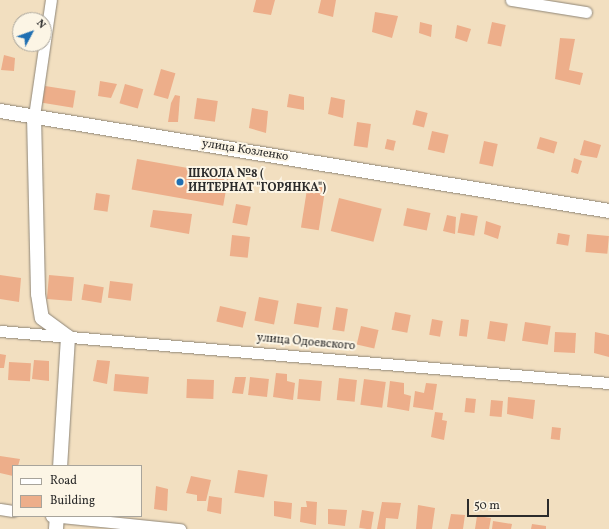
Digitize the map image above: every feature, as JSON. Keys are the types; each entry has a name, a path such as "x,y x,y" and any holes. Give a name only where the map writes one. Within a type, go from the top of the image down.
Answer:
{"street":[{"path":"52,0 34,116 38,294 42,318 68,337 60,465"},
{"path":"511,0 586,12"},
{"name":"улица Козленко","path":"0,110 609,211"},
{"name":"улица Одоевского","path":"0,331 609,383"},
{"path":"0,509 12,511"},
{"path":"55,519 180,529"}],"building":[{"path":"256,0 275,0 271,15 253,12"},
{"path":"321,0 336,0 333,17 318,13"},
{"path":"375,12 398,16 392,38 372,32"},
{"path":"420,22 432,25 431,37 419,33"},
{"path":"492,22 506,25 501,46 487,44"},
{"path":"457,25 471,29 467,42 455,38"},
{"path":"560,38 575,39 569,70 583,73 580,85 555,79"},
{"path":"4,55 15,58 14,71 1,70"},
{"path":"161,69 175,73 168,99 154,95"},
{"path":"100,81 117,84 111,98 98,96"},
{"path":"125,84 143,89 138,108 119,103"},
{"path":"45,86 76,91 73,108 42,103"},
{"path":"289,94 304,97 304,110 287,107"},
{"path":"175,95 180,96 178,122 168,122 171,103"},
{"path":"331,97 345,100 343,118 328,114"},
{"path":"197,98 218,101 215,122 194,119"},
{"path":"252,108 268,111 266,133 249,128"},
{"path":"416,110 428,113 424,127 412,125"},
{"path":"357,122 371,124 368,148 354,146"},
{"path":"432,131 449,135 444,153 428,150"},
{"path":"540,137 557,142 554,153 537,149"},
{"path":"387,139 396,141 394,151 385,149"},
{"path":"584,140 601,145 597,158 580,155"},
{"path":"484,141 498,144 493,166 479,163"},
{"path":"574,158 582,161 578,174 571,172"},
{"name":"ШКОЛА №8 ( ИНТЕРНАТ \"ГОРЯНКА\")","path":"137,159 229,175 223,206 132,190"},
{"path":"308,183 326,186 319,230 301,227"},
{"path":"96,193 110,195 107,212 94,210"},
{"path":"339,198 382,209 373,242 331,231"},
{"path":"236,204 251,207 247,226 232,223"},
{"path":"407,208 430,213 427,231 403,226"},
{"path":"153,210 192,214 189,234 150,227"},
{"path":"461,213 478,216 474,236 458,233"},
{"path":"447,215 456,217 455,234 443,231"},
{"path":"486,221 501,226 498,239 484,234"},
{"path":"558,233 570,235 568,246 556,244"},
{"path":"587,234 609,236 607,254 585,252"},
{"path":"232,235 250,237 248,258 230,256"},
{"path":"0,275 21,278 19,302 0,299"},
{"path":"49,275 74,277 72,301 47,299"},
{"path":"110,281 133,284 131,301 108,298"},
{"path":"84,284 104,287 101,303 81,300"},
{"path":"259,297 279,301 274,324 254,321"},
{"path":"297,303 322,307 318,328 294,324"},
{"path":"220,306 246,312 243,328 216,322"},
{"path":"336,307 348,309 344,332 332,330"},
{"path":"395,312 411,315 407,333 392,330"},
{"path":"432,319 443,321 440,337 429,335"},
{"path":"461,319 469,320 467,337 459,336"},
{"path":"490,321 508,324 505,342 487,339"},
{"path":"525,322 551,326 548,345 522,341"},
{"path":"361,326 379,330 374,349 357,345"},
{"path":"555,332 576,333 575,353 554,352"},
{"path":"595,332 609,335 609,357 594,353"},
{"path":"0,354 6,355 4,368 0,368"},
{"path":"34,360 49,361 49,381 32,379"},
{"path":"97,360 110,361 107,384 93,381"},
{"path":"9,362 31,363 30,381 8,380"},
{"path":"276,373 287,374 287,381 295,383 293,400 273,397"},
{"path":"115,374 149,377 147,394 114,391"},
{"path":"235,377 246,377 243,394 232,393"},
{"path":"250,377 269,379 267,397 248,395"},
{"path":"339,378 357,380 355,402 337,400"},
{"path":"187,379 214,380 213,399 186,398"},
{"path":"299,379 322,381 320,401 297,399"},
{"path":"364,379 386,382 382,408 360,405"},
{"path":"390,381 404,383 404,394 411,396 409,411 387,407"},
{"path":"426,383 437,384 433,410 413,407 415,391 424,393"},
{"path":"508,397 535,400 533,419 507,414"},
{"path":"466,398 476,399 474,413 465,412"},
{"path":"491,400 503,401 502,417 490,416"},
{"path":"435,412 443,413 442,420 447,421 444,440 431,437"},
{"path":"552,427 561,428 560,440 551,439"},
{"path":"0,456 20,459 18,465 12,465 12,476 0,473"},
{"path":"238,470 268,475 264,497 234,493"},
{"path":"191,476 211,480 206,501 197,501 197,495 186,493"},
{"path":"156,486 168,489 167,511 154,509"},
{"path":"209,496 222,498 221,514 207,511"},
{"path":"274,501 292,503 291,519 274,516"},
{"path":"306,501 317,502 316,525 300,522 301,507 307,507"},
{"path":"382,502 401,503 398,519 386,518 385,529 377,529"},
{"path":"418,505 435,508 432,529 416,529"},
{"path":"328,509 347,510 345,526 328,524"},
{"path":"362,510 374,512 371,529 359,528"},
{"path":"451,514 465,515 463,529 448,529"},
{"path":"477,516 491,518 489,529 475,529"},
{"path":"493,521 512,524 511,529 492,529"},
{"path":"532,524 546,526 546,529 531,529"}],"place":[{"name":"ШКОЛА №8 ( ИНТЕРНАТ \"ГОРЯНКА\")","path":"180,182"}]}
